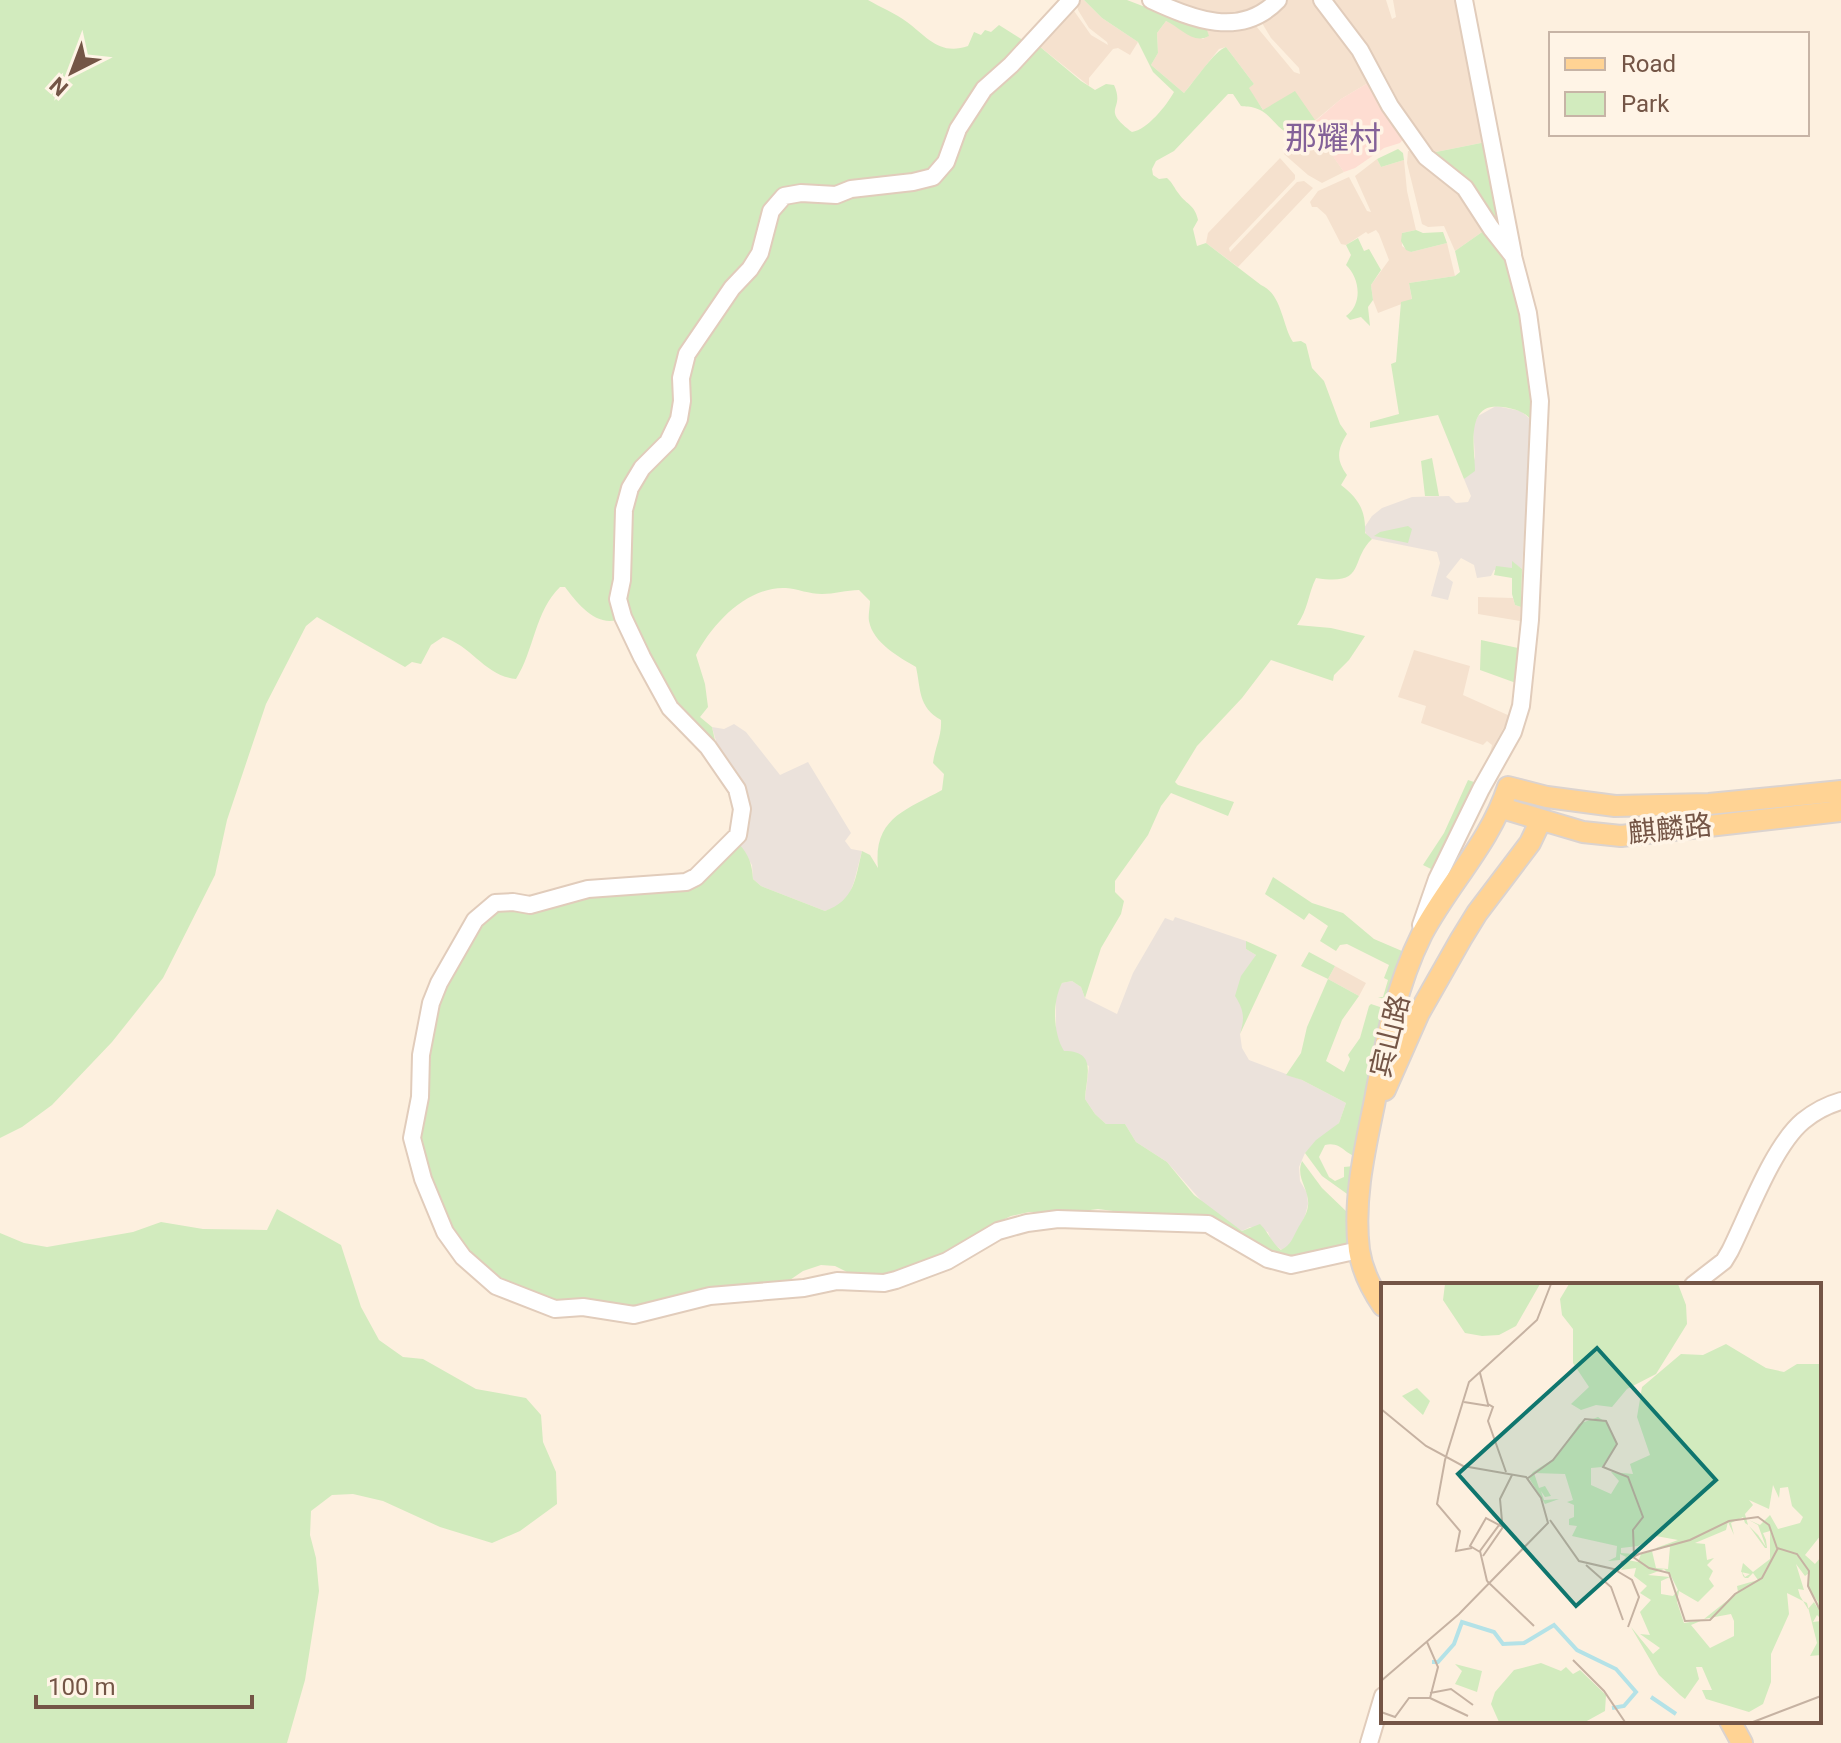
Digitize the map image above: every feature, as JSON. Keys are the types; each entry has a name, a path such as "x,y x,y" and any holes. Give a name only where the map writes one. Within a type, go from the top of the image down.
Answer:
{"main road":[{"name":"宾山路","path":"1381,1303 1368,1280 1359,1250 1357,1208 1391,1015 1420,939 1440,902 1491,831 1508,787"},
{"name":"麒麟路","path":"1508,787 1547,797 1615,806 1709,804 1841,791"},
{"name":"麒麟路","path":"1502,808 1540,822 1583,832 1621,836 1841,811"},
{"name":"宾山路","path":"1381,1288 1369,1262 1364,1221 1369,1162 1380,1107 1391,1074 1426,998 1477,913 1530,843 1540,822"},
{"path":"1731,1723 1742,1743"},
{"path":"1738,1723 1749,1743"}],"street":[{"path":"1071,0 1011,65 984,89 958,129 946,162 933,177 851,189 836,195 801,193 784,196 771,211 760,253 687,354 681,378 679,419 668,442 642,468 630,488 624,510 622,580 618,599 642,657 670,708 708,747 737,789 742,809 738,835 696,877 686,882 588,889 530,905 495,903 480,914 451,959 431,1003 421,1055 420,1097 412,1138 417,1160 445,1232 463,1257 496,1286 555,1309 583,1307 634,1315 710,1296 804,1288 837,1281 884,1283 909,1277 947,1261 998,1231 1058,1219 1208,1224 1268,1259 1291,1265 1359,1250"},
{"path":"1142,0 1184,18 1222,23 1255,17 1278,0"},
{"path":"1151,0 1194,19"},
{"path":"1322,0 1360,50 1390,106 1426,157 1465,188 1513,256"},
{"path":"1420,939 1421,919 1437,879 1513,732 1526,679 1541,431 1528,313 1513,256 1464,0"},
{"path":"1696,1283 1724,1261 1786,1140 1810,1116 1841,1101"},
{"path":"1369,1743 1381,1703"}],"shaded area":[{"path":"1076,0 1084,0 1102,18 1138,42 1130,55 1118,48 1113,49 1089,78 1089,86 1039,46 1072,8 1091,35 1108,45 1089,28"},
{"path":"1175,0 1271,0 1261,9 1227,18 1172,4"},
{"name":"那耀村","path":"1286,0 1314,0 1373,80 1341,99 1312,123 1315,120 1264,111 1248,88 1254,84 1226,47 1219,49 1184,93 1151,65 1158,53 1157,33 1166,21 1203,39 1208,36 1206,27 1250,23 1256,26 1294,72 1300,74 1299,68 1271,38 1261,20"},
{"name":"那耀村","path":"1329,0 1386,0 1392,19 1396,17 1393,0 1458,0 1486,142 1431,153 1418,138 1382,70"},
{"path":"1373,80 1404,138 1344,172 1311,125 1341,99"},
{"path":"1311,124 1344,172 1322,183 1284,154"},
{"name":"那耀村","path":"1408,151 1416,152 1462,190 1485,230 1455,251 1444,226 1428,227 1422,224 1407,163"},
{"name":"那耀村","path":"1280,158 1295,179 1229,248 1230,252 1297,182 1304,181 1313,188 1238,267 1206,243 1208,233"},
{"name":"那耀村","path":"1377,159 1381,167 1404,160 1416,230 1402,233 1402,246 1411,252 1447,243 1455,276 1409,283 1412,300 1378,313 1371,285 1389,260 1379,234 1376,230 1366,232 1346,245 1341,244 1326,215 1317,207 1312,207 1310,202 1318,191 1349,177 1367,211 1371,212 1355,176"},
{"path":"1496,406 1521,411 1531,420 1522,569 1512,562 1512,568 1494,570 1491,576 1477,578 1474,565 1461,558 1446,577 1453,582 1448,600 1431,596 1440,563 1437,552 1372,539 1367,537 1364,528 1382,508 1412,497 1449,496 1456,503 1468,502 1471,496 1464,479 1475,457 1473,427 1478,416"},
{"path":"1478,597 1513,598 1515,605 1521,607 1520,621 1478,614"},
{"path":"1414,650 1470,666 1463,695 1510,716 1490,753 1492,745 1487,741 1483,745 1421,723 1426,706 1398,697"},
{"path":"734,724 746,732 780,775 808,762 851,833 845,841 851,849 862,851 849,895 840,906 825,911 761,886 753,879 752,865 739,844 743,837 712,727 724,729"},
{"path":"1175,917 1246,941 1246,949 1256,955 1250,966 1242,1007 1245,1020 1240,1034 1242,1048 1249,1060 1302,1080 1346,1103 1339,1123 1305,1153 1299,1167 1308,1204 1290,1245 1282,1250 1272,1243 1268,1232 1250,1227 1242,1231 1205,1205 1167,1162 1136,1142 1125,1124 1106,1124 1095,1114 1085,1099 1089,1066 1063,1051 1056,1038 1056,994 1062,983 1072,981 1081,987 1085,998 1117,1014 1133,973 1165,918 1173,921"},
{"path":"1335,966 1366,983 1359,996 1328,979"}],"green space":[{"path":"0,0 868,0 902,19 934,43 949,49 968,46 974,32 981,35 985,30 991,32 999,25 1026,42 932,174 783,194 758,251 685,351 677,416 628,487 617,620 601,620 594,616 565,587 560,587 545,608 516,679 487,667 462,647 443,637 431,645 421,664 412,662 405,667 317,617 306,626 266,704 227,820 215,875 163,978 112,1042 52,1105 22,1127 0,1138"},
{"path":"1084,0 1127,0 1192,25 1206,27 1209,36 1198,38 1166,21 1157,33 1158,53 1151,65 1184,93 1226,47 1254,84 1249,88 1263,110 1295,91 1315,120 1296,135 1290,134 1266,114 1253,107 1241,106 1233,94 1228,94 1174,151 1156,161 1152,169 1153,175 1159,179 1167,178 1195,211 1198,220 1193,229 1197,246 1206,243 1268,289 1293,342 1306,344 1312,368 1324,381 1340,424 1347,434 1339,455 1347,475 1341,485 1360,506 1365,533 1372,539 1350,575 1332,580 1316,578 1297,625 1331,628 1365,636 1349,660 1334,675 1333,681 1271,660 1242,698 1197,746 1175,782 1234,802 1228,816 1171,793 1161,806 1148,835 1115,881 1115,892 1124,901 1121,914 1101,948 1085,998 1081,987 1072,981 1062,983 1055,1008 1056,1027 1064,1051 1075,1052 1086,1060 1085,1099 1095,1114 1106,1124 1125,1124 1136,1142 1167,1162 1194,1195 1242,1231 1260,1224 1281,1250 1289,1244 1308,1206 1300,1173 1302,1161 1322,1188 1348,1213 1351,1242 1283,1260 1232,1232 1158,1217 1098,1209 1067,1213 1029,1212 992,1225 958,1249 893,1278 855,1276 835,1266 821,1265 803,1271 787,1282 632,1310 593,1300 558,1301 500,1281 449,1234 415,1142 425,1049 451,965 488,912 563,899 676,888 739,844 749,860 753,879 761,886 825,911 848,895 862,851 870,855 878,868 878,851 887,827 905,810 942,790 944,774 933,763 941,720 924,704 916,667 888,648 871,629 870,601 859,590 822,594 772,589 745,600 721,620 696,655 708,707 700,717 712,727 716,745 673,708 621,600 633,490 670,444 690,356 768,234 786,199 935,180 971,112 1039,46 1095,90 1106,84 1114,85 1117,93 1115,113 1132,132 1150,122 1174,92 1153,72 1138,42 1102,18"},
{"path":"1486,142 1486,165 1501,229 1431,153"},
{"path":"1398,149 1403,153 1404,160 1381,167 1377,159"},
{"path":"1416,230 1423,233 1443,232 1447,243 1411,252 1406,250 1401,241 1402,233"},
{"path":"1485,230 1508,268 1521,314 1531,383 1532,428 1530,448 1531,420 1522,412 1503,407 1482,411 1474,428 1475,471 1464,479 1438,415 1370,428 1370,422 1399,414 1391,364 1396,362 1401,302 1412,299 1409,283 1455,276 1460,272 1455,251"},
{"path":"1358,238 1364,251 1369,249 1381,270 1371,285 1373,300 1368,307 1370,326 1361,317 1350,320 1346,316 1355,305 1358,291 1351,270 1346,265 1351,255 1346,245"},
{"path":"1432,458 1439,496 1425,496 1421,461"},
{"path":"1408,526 1412,529 1408,543 1374,536 1380,532"},
{"path":"1512,561 1522,569 1521,607 1515,605 1512,578 1494,575 1496,566 1512,568"},
{"path":"1481,640 1518,648 1516,683 1480,670"},
{"path":"1468,780 1474,782 1433,870 1423,865 1444,833"},
{"path":"1273,877 1312,903 1343,913 1374,939 1402,951 1387,1000 1378,997 1383,997 1388,980 1384,978 1389,965 1347,944 1340,945 1336,951 1320,941 1328,926 1309,913 1304,920 1265,894"},
{"path":"1246,941 1277,955 1240,1034 1243,1014 1235,996 1241,976 1256,955 1246,949"},
{"path":"1309,952 1335,966 1328,979 1301,966"},
{"path":"1328,979 1359,996 1342,1020 1326,1061 1344,1072 1350,1059 1348,1055 1360,1038 1369,1006 1386,1009 1359,1157 1331,1144 1325,1145 1319,1157 1329,1177 1335,1181 1344,1177 1344,1167 1354,1166 1350,1196 1322,1176 1305,1153 1316,1140 1339,1123 1346,1103 1286,1075 1301,1053 1307,1027"},
{"path":"277,1209 341,1245 361,1307 379,1340 403,1357 423,1359 476,1389 526,1398 541,1415 543,1442 556,1472 557,1504 520,1531 492,1543 440,1527 383,1501 353,1494 332,1495 311,1511 310,1535 319,1591 305,1680 287,1743 0,1743 0,1233 24,1243 47,1247 133,1232 161,1222 203,1229 267,1230"}],"district":[{"name":"那耀村","path":"1333,138"}]}
